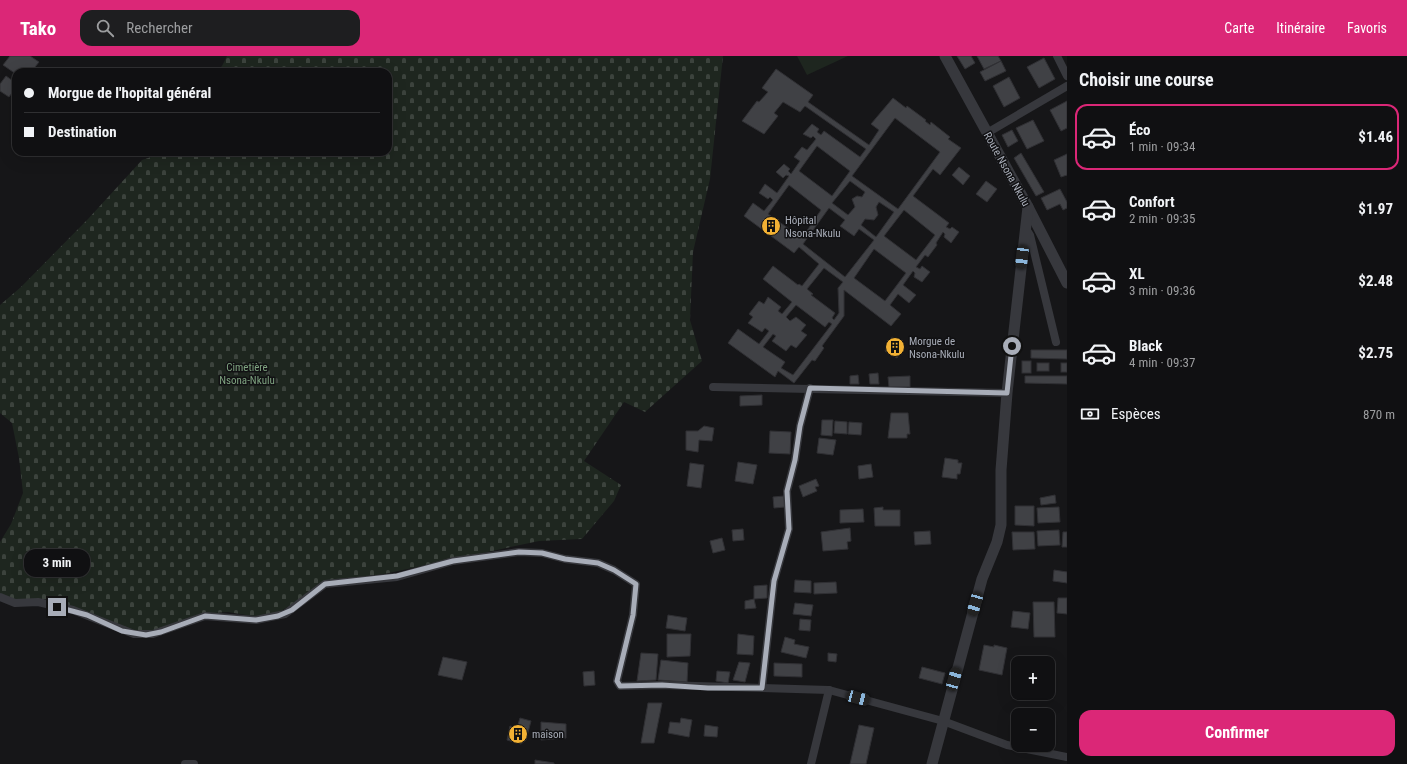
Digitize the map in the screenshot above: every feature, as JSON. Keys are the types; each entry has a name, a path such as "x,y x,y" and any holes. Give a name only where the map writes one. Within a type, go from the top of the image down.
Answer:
{"street":[{"name":"Route Nsona Nkulu","path":"945,56 1028,206 1067,283"},
{"path":"1057,56 1067,76"},
{"path":"987,133 1067,86"},
{"path":"932,764 982,579 997,542 1001,525 1001,470 1007,393 1028,206"},
{"path":"1025,227 1030,234 1056,342"},
{"path":"714,387 1007,393"},
{"path":"762,688 774,581 789,529 787,491 795,460 800,426 810,388"},
{"path":"0,597 15,603 38,602 72,610 122,631 146,635 161,632 205,616 256,620 278,616 292,610 325,584 397,576 453,561 501,554 519,552 542,553 565,559 598,563 614,570 636,584 633,615 617,681 620,686 662,685 708,688 829,690 943,722 1007,745 1067,757"},
{"path":"811,764 829,690"},
{"path":"185,764 194,764"}],"green space":[{"name":"Cimetière Nsona-Nkulu","path":"227,56 723,56 710,179 693,252 690,320 702,361 645,412 624,402 584,461 621,485 614,501 582,539 539,541 384,574 323,581 291,605 274,615 252,616 228,612 200,614 147,633 131,629 46,599 14,599 0,595 0,542 11,524 23,493 19,458 12,423 0,413 0,305 21,287 88,219 142,160 154,156 392,156 392,68 221,68"},
{"path":"797,56 848,56 807,75"}],"building":[{"path":"10,56 30,56 39,62 34,68 12,68 12,71 3,65"},
{"path":"957,56 971,56 975,63 965,69"},
{"path":"977,56 998,56 1001,61 984,69"},
{"path":"1044,58 1055,79 1039,88 1027,67"},
{"path":"1001,61 1006,71 985,81 980,72"},
{"name":"Hôpital Nsona-Nkulu","path":"776,69 813,95 808,102 869,145 879,130 871,124 893,98 906,108 907,106 926,120 925,121 930,125 931,122 950,137 948,139 961,148 940,175 933,169 913,196 949,223 946,227 950,229 952,227 959,232 951,243 944,237 945,234 943,232 936,243 937,245 928,257 925,255 916,267 920,269 922,266 930,272 922,282 914,277 915,273 913,271 903,285 916,295 909,303 898,294 890,305 901,314 891,326 844,290 844,316 822,346 824,348 815,361 812,360 794,383 778,371 775,377 728,343 738,329 759,344 769,331 765,328 762,332 748,323 753,317 749,314 759,301 764,304 768,297 781,307 778,311 782,314 792,302 763,279 773,266 798,285 799,284 802,286 819,264 799,247 794,253 744,216 753,203 764,211 773,200 770,197 768,199 759,193 765,184 777,193 789,176 786,175 783,178 776,172 784,164 790,169 788,171 791,174 800,161 794,157 802,147 807,150 816,139 813,136 811,138 803,134 812,124 819,129 817,132 821,135 824,131 860,157 866,149 805,106 800,112 783,102 774,113 778,116 764,134 742,121 757,101 759,102 768,92 762,88","holes":["895,118 940,152 898,209 852,176","817,146 850,171 832,196 799,171","850,181 865,192 862,197 857,196 852,199 855,207 848,215 832,203","789,185 821,210 802,238 768,214","879,202 894,212 876,237 861,225 865,219 874,220 878,215 876,207","829,208 845,220 840,226 854,236 859,229 874,240 845,277 803,244","904,210 935,235 916,260 884,236","874,249 906,273 885,301 854,278","824,268 843,282 838,288 839,313 834,320 832,318 835,313 811,295 813,294 807,289","796,305 825,327 829,322 832,324 793,375 781,368 785,362 763,347 773,334 776,336 772,341 786,351 791,345 796,348 807,335 801,331 806,325 796,317 790,321 786,317"]},
{"path":"6,76 12,80 12,93 9,97 0,91 0,84"},
{"path":"1009,77 1020,98 1004,107 993,86"},
{"path":"1067,101 1067,128 1061,131 1050,110"},
{"path":"1033,120 1044,141 1027,149 1016,128"},
{"path":"1012,130 1018,141 1008,147 1002,135"},
{"path":"1021,153 1044,192 1036,196 1014,158"},
{"path":"1067,154 1067,175 1061,177 1054,160"},
{"path":"959,167 970,176 963,185 952,175"},
{"path":"986,181 997,189 987,202 976,194"},
{"path":"1060,189 1067,202 1067,208 1063,210 1060,204 1047,210 1041,198"},
{"name":"Morgue de Nsona-Nkulu","path":"892,337 904,343 897,358 885,351"},
{"path":"1031,350 1067,350 1067,359 1031,358"},
{"path":"1022,361 1031,361 1031,373 1022,373"},
{"path":"1037,363 1049,363 1049,371 1037,371"},
{"path":"1061,363 1067,363 1067,372 1061,372"},
{"path":"878,373 879,384 870,384 869,374"},
{"path":"858,375 859,384 850,384 850,376"},
{"path":"910,376 910,387 889,387 888,377"},
{"path":"1025,376 1067,376 1067,384 1025,383"},
{"path":"762,395 762,405 740,406 740,396"},
{"path":"891,413 908,413 910,434 907,434 907,438 888,438"},
{"path":"822,420 833,420 832,436 821,435"},
{"path":"835,421 847,422 847,434 834,433"},
{"path":"849,422 862,423 861,435 848,434"},
{"path":"704,426 714,428 712,441 699,440 698,452 686,450 686,431 698,431"},
{"path":"770,431 791,432 790,454 769,453"},
{"path":"819,438 836,440 833,455 817,453"},
{"path":"945,458 958,460 958,463 962,463 960,474 957,474 957,479 942,477"},
{"path":"738,462 757,465 753,484 735,481"},
{"path":"690,463 704,465 701,488 687,486"},
{"path":"871,464 873,477 859,479 858,466"},
{"path":"816,479 819,486 815,487 817,491 803,497 799,486"},
{"path":"1055,495 1056,503 1041,505 1040,498"},
{"path":"784,496 785,507 774,508 773,497"},
{"path":"1015,506 1034,506 1034,526 1015,525"},
{"path":"883,507 883,510 900,510 900,526 875,526 874,508"},
{"path":"1059,507 1060,522 1038,523 1037,508"},
{"path":"863,509 864,522 840,523 840,510"},
{"path":"850,528 851,541 847,542 848,549 823,551 821,532"},
{"path":"743,529 744,540 733,541 732,530"},
{"path":"1059,530 1060,545 1038,546 1037,531"},
{"path":"930,531 931,544 915,545 914,532"},
{"path":"1012,532 1034,532 1035,549 1013,550"},
{"path":"1063,532 1067,532 1067,547 1062,547"},
{"path":"722,538 725,550 713,553 710,541"},
{"path":"1054,570 1067,572 1067,583 1053,581"},
{"path":"795,580 811,581 811,593 794,592"},
{"path":"836,582 837,593 814,594 814,583"},
{"path":"767,585 767,598 754,599 754,586"},
{"path":"1058,598 1067,598 1067,614 1057,613"},
{"path":"754,599 756,608 745,609 745,601"},
{"path":"1033,602 1054,602 1055,637 1034,637"},
{"path":"795,603 813,605 811,616 793,614"},
{"path":"1013,611 1030,613 1028,629 1011,627"},
{"path":"668,615 687,618 685,631 666,628"},
{"path":"800,619 811,620 810,631 799,630"},
{"path":"667,634 691,634 690,656 667,657"},
{"path":"738,634 754,636 753,655 737,654"},
{"path":"785,637 795,640 794,644 809,647 806,658 781,652"},
{"path":"984,645 994,647 994,645 1007,648 1002,675 979,670"},
{"path":"641,653 658,654 656,680 637,681"},
{"path":"828,653 837,654 836,662 828,661"},
{"path":"443,657 467,662 462,680 438,675"},
{"path":"661,660 688,663 687,682 658,680"},
{"path":"739,662 750,663 745,682 733,680"},
{"path":"774,663 802,664 802,677 774,676"},
{"path":"922,667 945,673 942,684 919,678"},
{"path":"594,671 595,685 584,686 583,672"},
{"path":"717,671 730,672 728,683 716,681"},
{"path":"648,703 662,703 654,743 641,743"},
{"name":"maison","path":"520,718 531,721 526,740 521,744 507,740 510,726 517,728"},
{"path":"681,718 692,720 689,737 668,733 670,722 680,723"},
{"path":"541,722 566,724 566,738 541,740"},
{"path":"705,725 718,727 717,737 704,736"},
{"path":"859,725 874,728 866,764 850,764"},
{"path":"535,760 554,763 554,764 535,764"}],"place":[{"name":"Hôpital Nsona-Nkulu","path":"771,226"},
{"name":"Morgue de Nsona-Nkulu","path":"895,347"},
{"name":"maison","path":"518,734"}],"route":[{"path":"57,607 87,615 122,631 146,635 161,632 205,616 216,615 256,620 278,616 292,610 308,598 319,587 325,584 397,576 418,572 433,566 453,561 501,554 519,552 542,553 565,559 587,560 598,563 614,570 636,584 637,587 633,615 617,681 620,686 662,685 708,688 762,688 774,581 779,558 789,529 787,491 795,460 800,426 810,388 1007,393 1012,346"}]}
